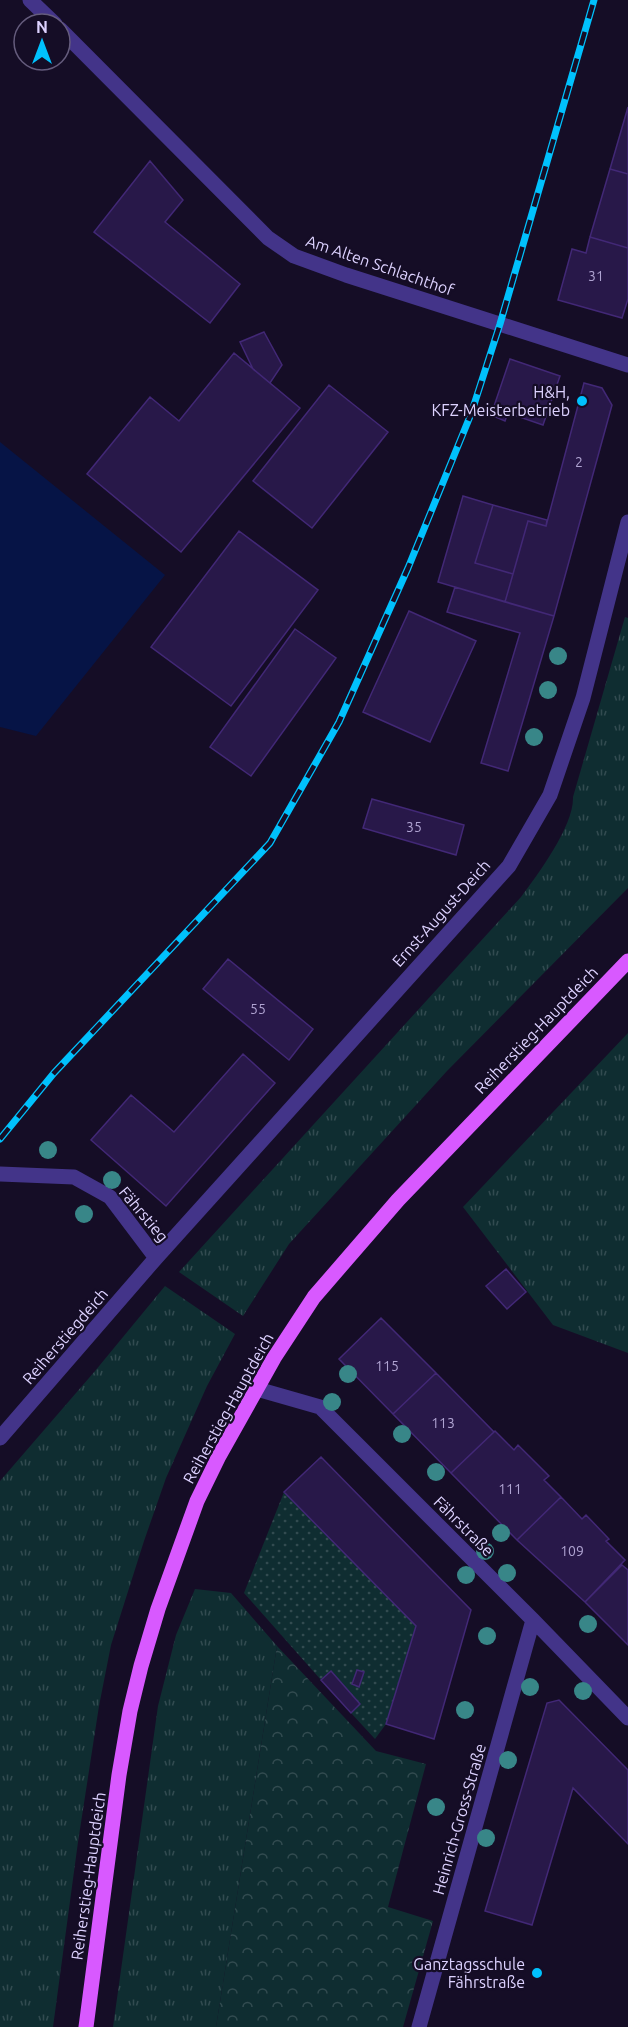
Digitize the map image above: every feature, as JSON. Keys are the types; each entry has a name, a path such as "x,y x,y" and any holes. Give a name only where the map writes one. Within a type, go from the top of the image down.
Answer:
{"main road":[{"name":"Reiherstieg-Hauptdeich","path":"86,2027 119,1775 130,1712 158,1609 197,1501 219,1456 274,1358 314,1297 406,1191 628,961"}],"street":[{"path":"30,0 42,12"},
{"name":"Am Alten Schlachthof","path":"72,42 268,237 294,256 346,275 628,365"},
{"name":"Ernst-August-Deich","path":"156,1257 509,866 550,795 583,698 628,522"},
{"name":"Fährstieg","path":"0,1174 74,1177 110,1197 156,1257"},
{"name":"Reiherstiegdeich","path":"0,1438 156,1257"},
{"name":"Fährstraße","path":"257,1389 320,1407 628,1718"},
{"name":"Heinrich-Gross-Straße","path":"419,2027 533,1620"}],"green space":[{"path":"625,617 628,618 628,888 447,1071 289,1244 243,1316 179,1272 521,897 536,876 568,822 573,797"},
{"path":"628,1033 628,1353 553,1325 463,1207"},
{"path":"165,1286 235,1334 207,1386 166,1478 111,1645 78,1842 53,2027 0,2027 0,1481"},
{"path":"284,1492 416,1626 386,1724 375,1739 351,1713 360,1704 332,1672 321,1680 244,1593"},
{"path":"195,1589 231,1593 277,1646 216,2027 113,2027 158,1706 176,1635"},
{"path":"277,1646 376,1751 426,1764 388,1907 433,1921 403,2027 216,2027"}],"shaded area":[{"path":"0,442 165,575 36,736 0,727"}],"building":[{"path":"628,107 628,174 610,169"},
{"path":"150,161 183,200 165,222 240,284 210,323 94,232"},
{"path":"610,169 628,174 628,248 590,237"},
{"path":"590,237 628,248 628,299 622,318 558,300 572,249 586,253"},
{"path":"264,332 282,365 270,383 253,369 240,342"},
{"path":"234,353 300,408 181,552 87,474 150,397 179,421"},
{"path":"510,359 560,376 543,425 508,413 505,421 491,415"},
{"path":"584,383 602,388 612,405 554,616 505,602 528,521 546,526"},
{"path":"329,385 388,432 312,528 253,481"},
{"path":"463,496 493,505 475,563 513,574 505,602 438,582"},
{"path":"493,505 547,520 546,526 528,521 513,574 475,563"},
{"path":"239,531 318,590 231,706 151,647"},
{"path":"455,587 554,616 508,771 481,763 520,633 447,612"},
{"path":"409,611 476,641 430,742 363,712"},
{"path":"295,629 336,658 251,776 210,747"},
{"path":"372,799 464,825 456,855 363,828"},
{"path":"228,959 313,1029 289,1060 203,989"},
{"path":"243,1054 275,1083 166,1206 91,1140 131,1095 174,1132"},
{"path":"506,1269 526,1292 507,1309 486,1286"},
{"path":"381,1318 436,1373 393,1414 339,1359"},
{"path":"436,1373 494,1432 451,1473 393,1414"},
{"path":"495,1431 514,1450 518,1445 549,1476 544,1480 561,1497 517,1540 451,1473"},
{"path":"321,1457 471,1610 434,1739 386,1724 416,1626 284,1492"},
{"path":"561,1497 582,1519 586,1515 609,1539 606,1541 625,1560 585,1602 517,1540"},
{"path":"622,1565 628,1570 628,1645 585,1602"},
{"path":"357,1670 364,1672 359,1687 352,1684"},
{"path":"331,1671 360,1704 351,1713 321,1680"},
{"path":"559,1700 628,1770 628,1844 573,1788 532,1925 485,1911 547,1703"}],"railway":[{"path":"0,1139 54,1073 270,843 339,722 408,568 471,414 500,324 594,0"}],"place":[{"name":"H&H, KFZ-Meisterbetrieb","path":"582,401"},
{"name":"Ganztagsschule Fährstraße","path":"537,1973"}]}
